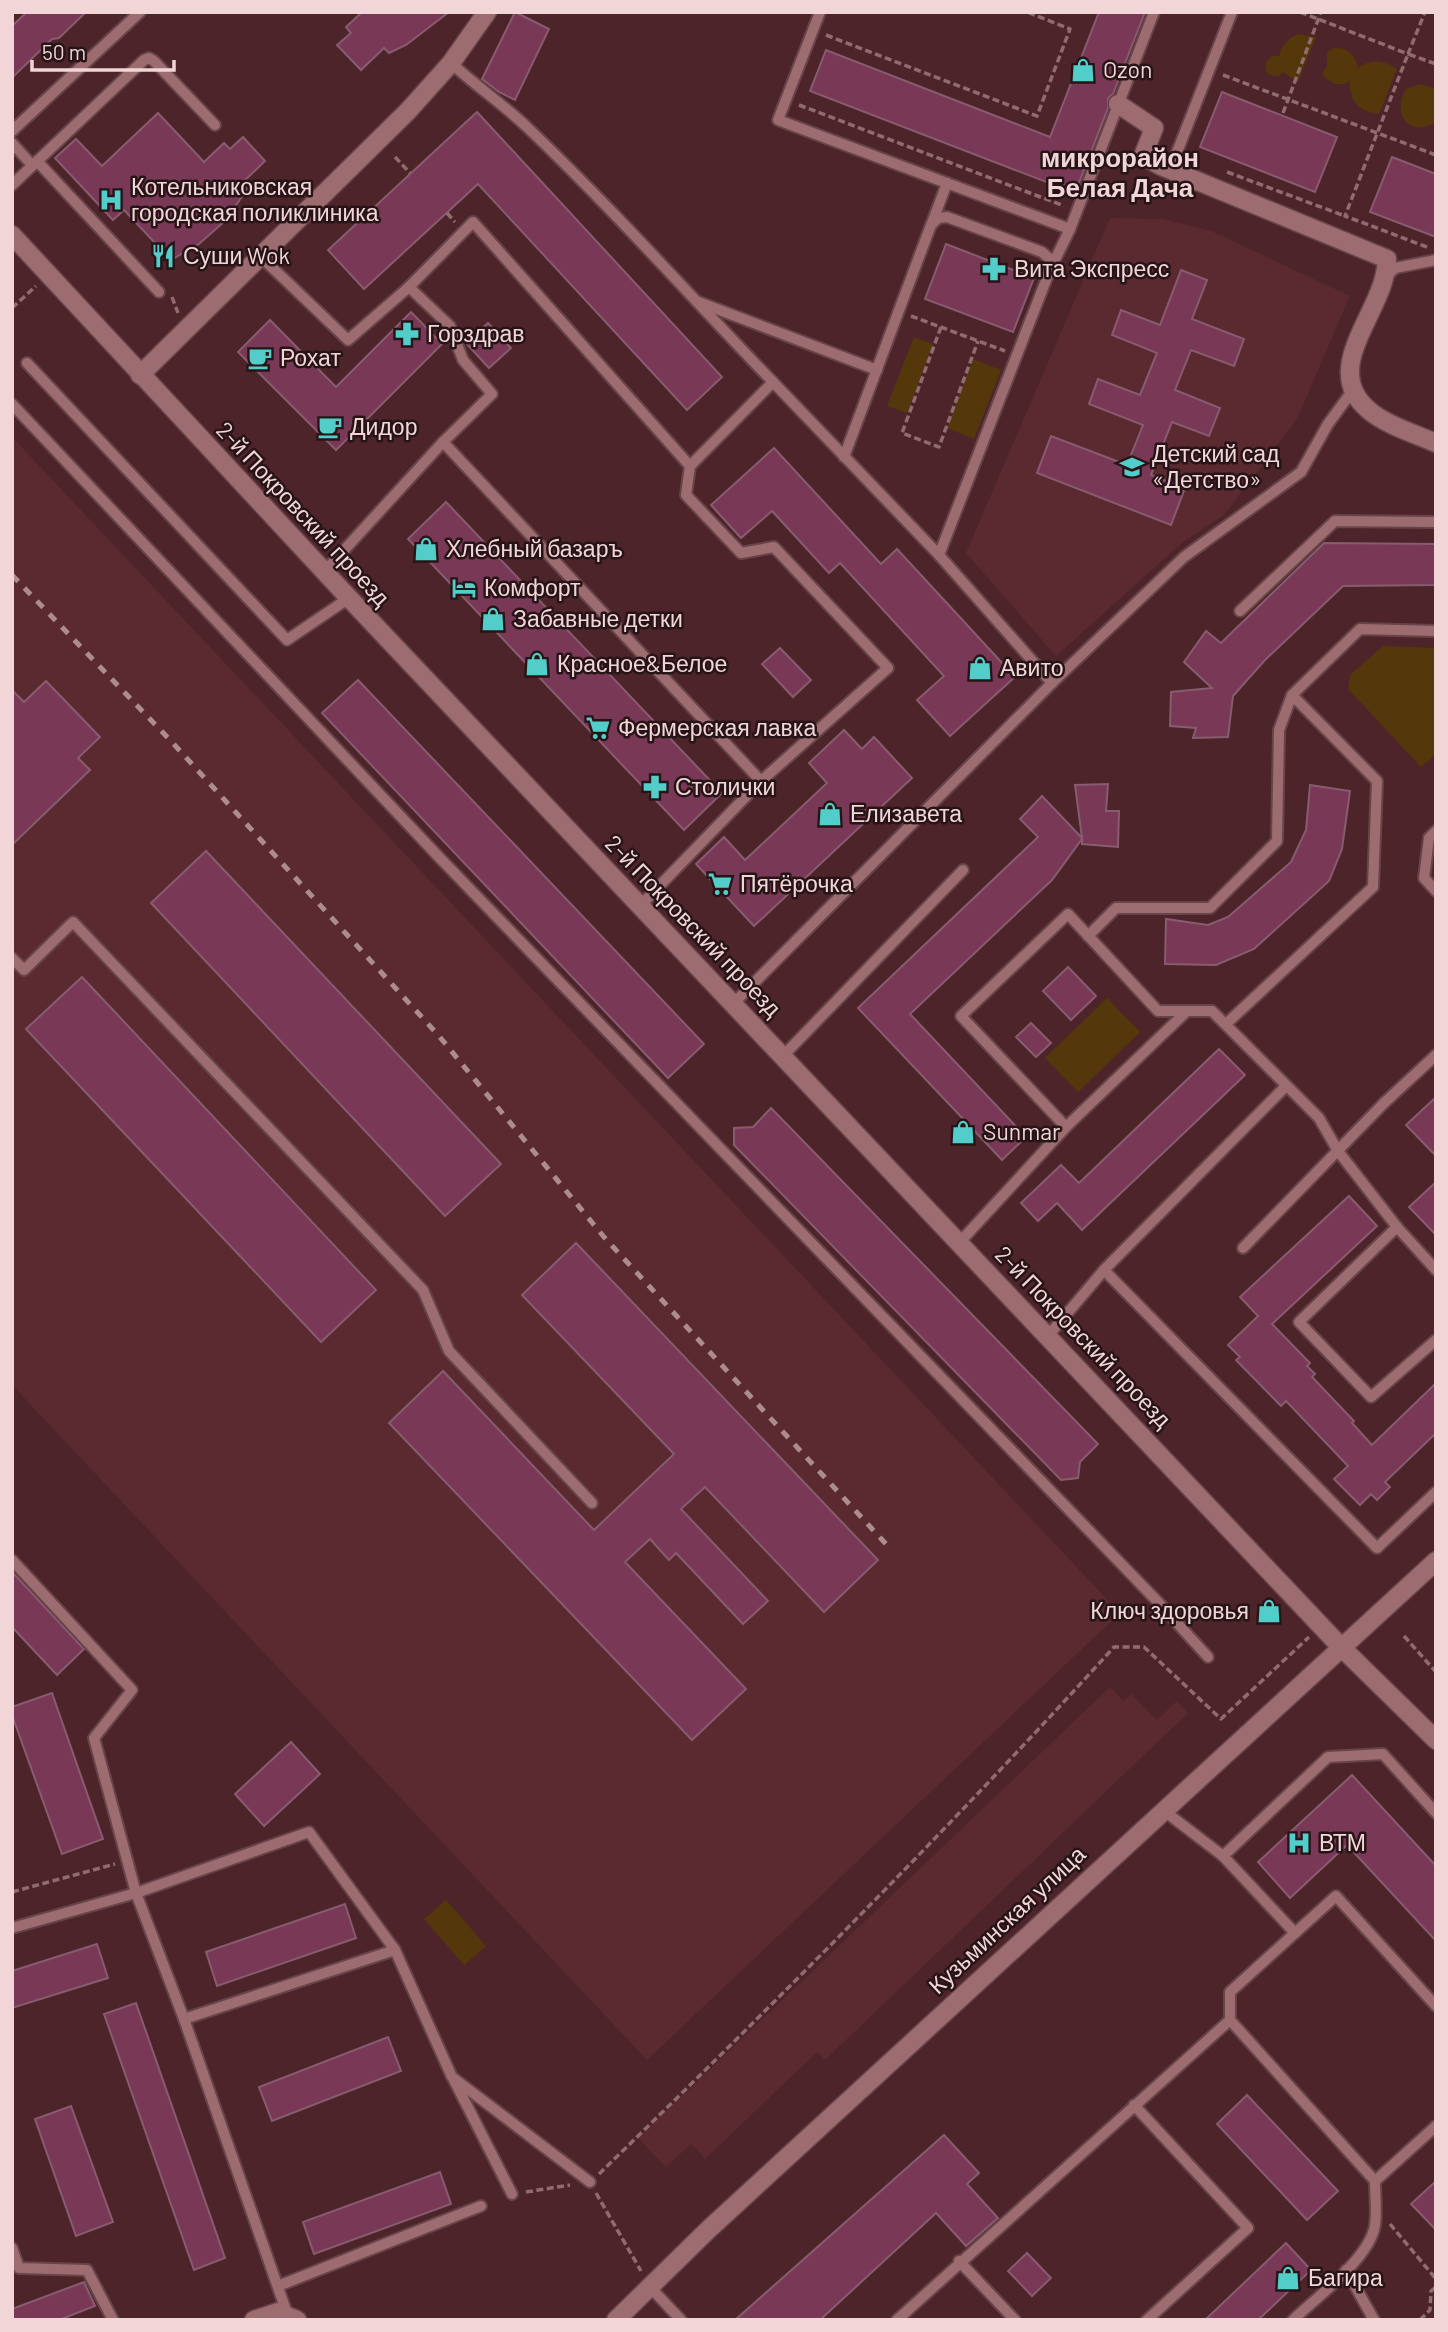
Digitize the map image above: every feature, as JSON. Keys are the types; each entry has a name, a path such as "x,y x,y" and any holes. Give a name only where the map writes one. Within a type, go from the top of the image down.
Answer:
{"street":[{"path":"140,375 408,111 451,63 487,12"},
{"path":"1118,104 1154,128 1143,156 1170,170 1387,258 1386,276 1350,363 1353,390 1362,406 1375,416 1436,443"},
{"name":"2-й Покровский проезд","path":"12,235 349,598 1341,1647 1436,1740"},
{"name":"Кузьминская улица","path":"616,2320 709,2229 1436,1561"},
{"path":"254,2320 278,2312 293,2318"}],"lane":[{"path":"12,131 140,12"},
{"path":"820,12 778,120 1070,229"},
{"path":"939,555 1154,12"},
{"path":"1170,170 1232,12"},
{"path":"12,185 149,58 215,125"},
{"path":"451,63 526,126 939,555 1052,683"},
{"path":"12,144 34,163 159,292"},
{"path":"844,457 947,183"},
{"path":"931,225 938,218 947,217 1042,252 1050,259 1050,270"},
{"path":"260,256 348,340 409,287 473,222 690,466"},
{"path":"1386,276 1395,268 1436,260"},
{"path":"325,571 443,442 492,394 463,360 450,326 409,287"},
{"path":"694,300 877,370"},
{"path":"27,363 287,640 349,598"},
{"path":"640,906 761,781 888,668 774,547 741,553 686,495 690,466 772,382"},
{"path":"733,1004 1052,683 1184,557 1301,472 1328,424 1353,390"},
{"path":"12,404 446,865 917,1356 1158,1602 1208,1657"},
{"path":"443,442 761,781"},
{"path":"1240,611 1335,521 1436,522"},
{"path":"1088,936 1116,908 1210,908 1277,841 1279,730 1292,695 1360,629 1436,631"},
{"path":"1226,1024 1373,887 1377,781 1292,695"},
{"path":"1436,831 1429,838 1424,878 1436,891"},
{"path":"783,1056 963,870"},
{"path":"1066,1127 961,1016 1068,914 1158,1011 1212,1011 1226,1024 1320,1118 1338,1151 1397,1227 1436,1270"},
{"path":"12,958 24,970 73,922 423,1290 449,1351 592,1503"},
{"path":"959,1243 1066,1127 1187,1011"},
{"path":"1243,1248 1384,1103 1436,1055"},
{"path":"1048,1336 1104,1270 1286,1086"},
{"path":"1397,1227 1299,1322 1371,1397 1436,1340"},
{"path":"1104,1270 1377,1548 1436,1492"},
{"path":"12,1560 132,1690 94,1738 136,1893 184,2019 278,2286 293,2318"},
{"path":"1223,1856 1328,1757 1383,1754 1436,1813"},
{"path":"1163,1810 1223,1856 1295,1933"},
{"path":"12,1928 136,1893 309,1832 395,1950 453,2077 512,2194"},
{"path":"1293,2320 1346,2270 1367,2246 1375,2228 1375,2181 1230,2020 1230,1992 1336,1896 1436,2006"},
{"path":"184,2019 395,1950"},
{"path":"897,2320 1230,2020"},
{"path":"453,2077 590,2182"},
{"path":"1135,2105 1248,2228 1147,2320"},
{"path":"1375,2181 1436,2126"},
{"path":"278,2286 481,2206"},
{"path":"12,2248 19,2268 87,2270 113,2320"},
{"path":"959,2262 1014,2320"},
{"path":"1346,2270 1374,2320"},
{"path":"649,2287 681,2320"}],"path":[{"path":"825,35 1037,116 1070,29 1027,12"},
{"path":"1300,12 1436,64"},
{"path":"1283,113 1321,12"},
{"path":"1337,237 1424,12"},
{"path":"821,46 830,23"},
{"path":"1217,73 1436,155"},
{"path":"799,104 1074,210"},
{"path":"395,158 410,173"},
{"path":"1222,170 1436,248"},
{"path":"12,308 39,284"},
{"path":"171,295 178,314"},
{"path":"916,318 1011,353"},
{"path":"941,327 902,433 926,443 939,447 978,341"},
{"path":"512,2194 590,2182 712,2063 1011,1759 1114,1647 1144,1647 1221,1719 1310,1637 1310,1630"},
{"path":"1404,1636 1436,1672"},
{"path":"12,1892 128,1861"},
{"path":"590,2182 649,2287"},
{"path":"1376,2207 1436,2279"},
{"path":"1420,2320 1430,2310 1431,2291 1436,2287"}],"shaded area":[{"path":"1298,34 1316,37 1298,82 1283,72 1275,76 1266,72 1266,62 1272,56 1279,56 1286,43"},
{"path":"1334,48 1350,52 1358,68 1378,61 1397,69 1379,114 1366,111 1353,100 1350,81 1335,84 1322,74 1327,66 1327,52"},
{"path":"1421,84 1436,89 1436,122 1418,127 1405,121 1401,107 1406,89"},
{"name":"Детский сад «Детство»","path":"1110,218 1162,219 1211,231 1350,296 1297,419 1224,515 1183,542 1056,656 966,553"},
{"path":"914,337 933,344 907,413 887,406"},
{"path":"973,359 1001,370 974,439 947,428"},
{"path":"12,437 1120,1613 647,2060 12,1385"},
{"path":"1383,646 1436,648 1436,754 1421,767 1348,689 1350,675"},
{"path":"1107,998 1140,1032 1078,1092 1045,1058"},
{"path":"1110,1687 1123,1701 1131,1694 1157,1720 1177,1701 1188,1713 825,2060 817,2052 705,2159 691,2144 666,2167 638,2138"},
{"path":"446,1900 486,1946 464,1965 424,1919"}],"building":[{"path":"27,12 86,12 59,38 52,39 12,78 12,26"},
{"path":"362,12 449,12 406,45 389,53 384,48 361,70 337,45 351,33 346,27"},
{"path":"515,12 549,29 515,100 482,79"},
{"path":"1099,12 1145,12 1113,94 1108,98 1108,108 1075,193 810,91 826,50 1050,137"},
{"path":"1222,92 1337,137 1315,192 1200,147"},
{"path":"477,112 722,377 687,410 478,184 364,289 328,250"},
{"path":"158,113 204,162 224,143 230,149 243,137 265,161 242,183 247,189 226,220 199,244 171,260 124,210 113,220 55,158 76,139 102,166"},
{"path":"1392,157 1436,174 1436,237 1370,212"},
{"path":"946,244 1034,278 1013,332 925,299"},
{"path":"1181,270 1207,280 1192,319 1244,339 1234,366 1191,350 1175,390 1220,408 1209,436 1172,422 1151,475 1185,488 1171,525 1037,473 1051,436 1127,465 1143,425 1089,404 1098,379 1140,395 1157,353 1112,335 1121,310 1160,325"},
{"path":"411,312 442,344 336,450 238,352 270,320 336,387"},
{"path":"488,323 511,348 489,368 466,343"},
{"path":"774,448 881,564 897,549 1015,677 950,736 917,700 944,676 840,563 829,573 772,511 741,538 711,505"},
{"path":"446,502 722,793 684,830 408,539"},
{"path":"1324,543 1436,544 1436,585 1343,586 1265,660 1233,696 1228,737 1193,738 1196,728 1170,726 1171,692 1212,688 1184,662 1206,631 1221,643"},
{"path":"780,648 811,680 793,697 762,664"},
{"path":"358,680 704,1044 668,1078 322,713"},
{"path":"46,681 100,737 78,758 90,770 12,845 12,690 24,702"},
{"path":"844,730 862,749 874,737 912,778 754,926 696,864 724,837 745,860 827,783 809,763"},
{"path":"1108,784 1106,811 1119,811 1118,847 1082,844 1082,839 1052,880 910,1014 1026,1137 1002,1160 858,1008 1038,837 1020,819 1042,796 1082,838 1075,785"},
{"path":"1310,785 1350,791 1342,849 1329,881 1254,949 1216,965 1165,964 1166,919 1208,925 1228,917 1291,862 1306,830"},
{"path":"206,851 501,1164 445,1216 151,903"},
{"path":"1068,967 1096,996 1071,1020 1043,991"},
{"path":"82,977 376,1290 321,1342 26,1029"},
{"path":"1031,1023 1051,1043 1036,1057 1016,1037"},
{"path":"1219,1049 1245,1075 1082,1230 1057,1203 1038,1221 1021,1203 1061,1165 1079,1183"},
{"path":"1436,1097 1436,1156 1406,1125"},
{"path":"771,1108 1098,1444 1080,1462 1078,1478 1061,1480 734,1145 734,1128 753,1127"},
{"path":"1436,1182 1436,1235 1409,1207"},
{"path":"1349,1196 1377,1226 1272,1324 1310,1363 1307,1366 1315,1374 1312,1377 1354,1421 1352,1423 1372,1445 1436,1383 1436,1433 1385,1482 1390,1487 1377,1500 1371,1494 1360,1505 1334,1479 1348,1466 1286,1401 1281,1406 1236,1360 1240,1357 1228,1345 1258,1316 1240,1297"},
{"path":"576,1243 878,1560 824,1612 705,1487 681,1509 768,1601 743,1624 676,1553 669,1560 650,1539 625,1562 746,1689 692,1740 389,1423 443,1371 594,1530 674,1454 522,1295"},
{"path":"12,1572 84,1649 57,1675 12,1627"},
{"path":"52,1693 103,1839 62,1854 12,1715 12,1707"},
{"path":"291,1742 320,1774 264,1826 235,1794"},
{"path":"1352,1775 1436,1866 1436,1941 1347,1845 1290,1898 1258,1862"},
{"path":"345,1904 356,1938 217,1986 206,1952"},
{"path":"97,1944 108,1978 12,2008 12,1971"},
{"path":"136,2003 225,2258 194,2270 104,2014"},
{"path":"388,2037 401,2071 272,2121 259,2087"},
{"path":"1247,2095 1338,2191 1307,2220 1217,2124"},
{"path":"71,2106 113,2222 76,2236 35,2119"},
{"path":"944,2135 979,2173 967,2184 998,2218 966,2246 936,2213 820,2320 735,2320"},
{"path":"440,2172 451,2204 314,2254 303,2222"},
{"path":"1436,2181 1436,2230 1411,2204"},
{"path":"1286,2243 1311,2270 1258,2320 1205,2320"},
{"path":"1027,2253 1051,2278 1032,2296 1008,2271"},
{"path":"84,2282 95,2306 59,2320 12,2320 12,2309"}],"railway":[{"path":"12,575 171,741 439,1036 604,1237 886,1544"}],"place":[{"name":"Ozon","path":"1083,70"},
{"name":"Котельниковская городская поликлиника","path":"111,200"},
{"name":"Суши Wok","path":"163,256"},
{"name":"Вита Экспресс","path":"994,269"},
{"name":"Горздрав","path":"407,334"},
{"name":"Рохат","path":"260,358"},
{"name":"Дидор","path":"330,427"},
{"name":"Детский сад «Детство»","path":"1132,467"},
{"name":"Хлебный базаръ","path":"426,549"},
{"name":"Комфорт","path":"464,588"},
{"name":"Забавные детки","path":"493,619"},
{"name":"Красное&Белое","path":"537,664"},
{"name":"Авито","path":"980,668"},
{"name":"Фермерская лавка","path":"598,728"},
{"name":"Столички","path":"655,787"},
{"name":"Елизавета","path":"830,814"},
{"name":"Пятёрочка","path":"720,884"},
{"name":"Sunmar","path":"963,1132"},
{"name":"Ключ здоровья","path":"1269,1611"},
{"name":"ВТМ","path":"1299,1843"},
{"name":"Багира","path":"1288,2278"}],"district":[{"name":"микрорайон Белая Дача","path":"1120,173"}]}
